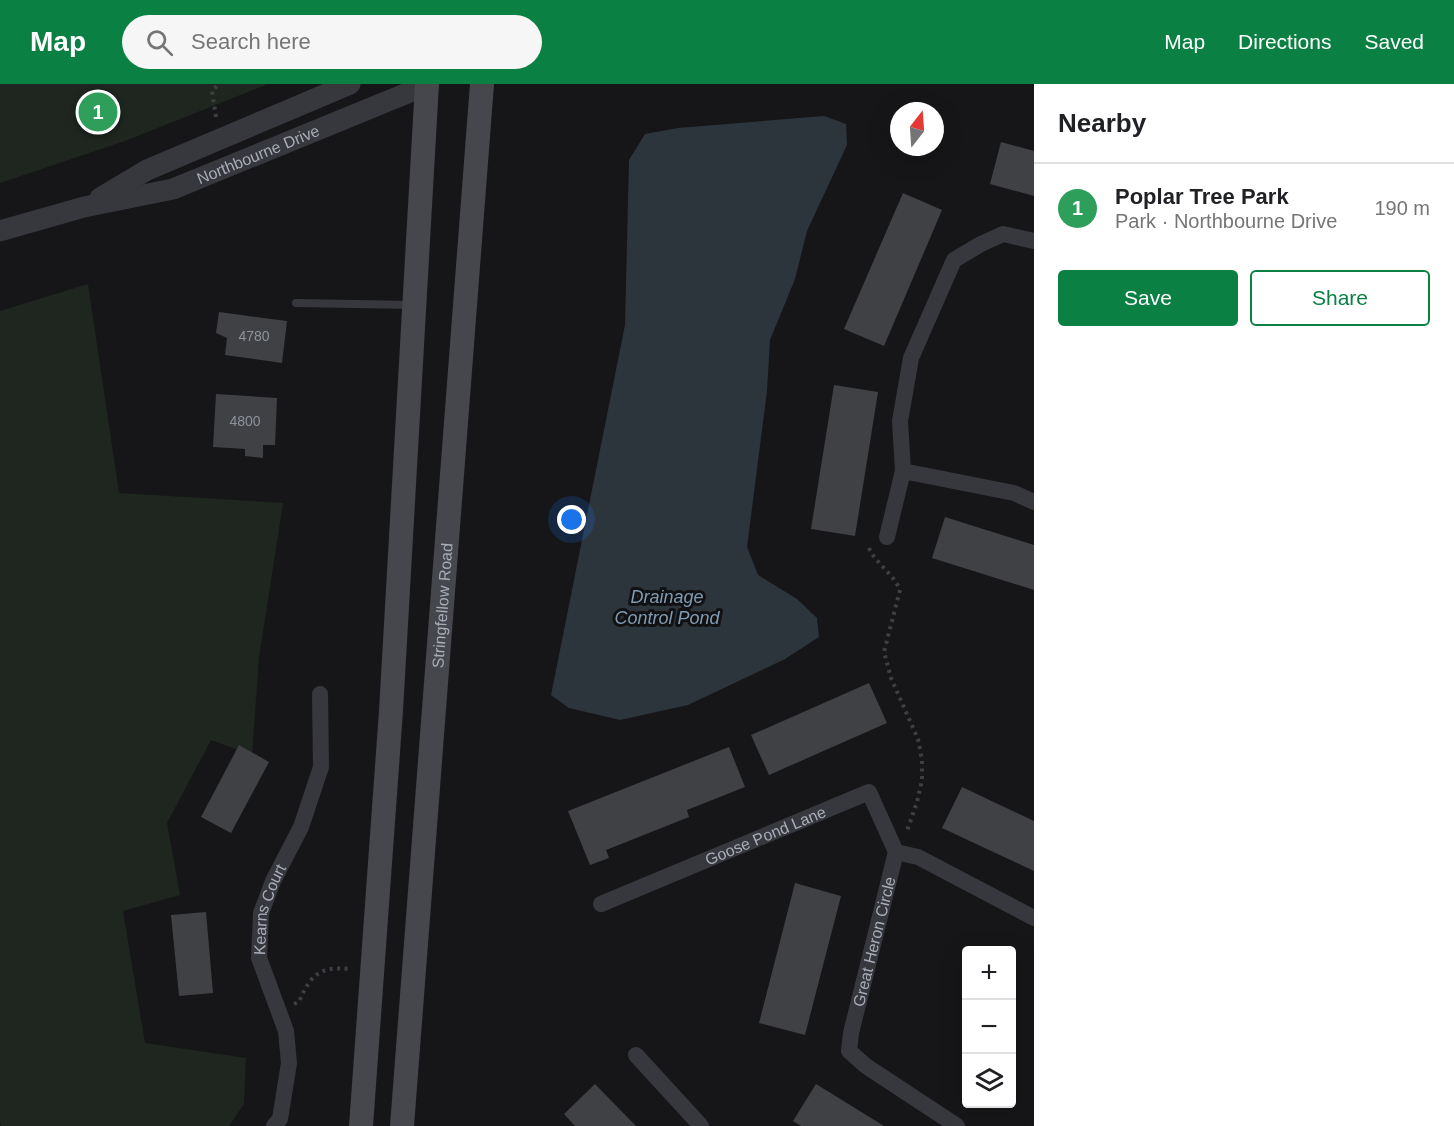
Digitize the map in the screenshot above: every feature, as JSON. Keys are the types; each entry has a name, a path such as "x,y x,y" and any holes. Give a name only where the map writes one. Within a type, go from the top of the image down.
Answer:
{"main road":[{"path":"361,1126 391,711 428,84"},
{"name":"Stringfellow Road","path":"402,1126 482,84"}],"street":[{"name":"Northbourne Drive","path":"84,207 147,170 350,84"},
{"name":"Northbourne Drive","path":"0,231 84,207 173,189 428,84"},
{"path":"888,537 903,471 900,421 911,358 954,260 981,243 1003,234 1034,241"},
{"path":"903,471 1014,493 1034,502"},
{"name":"Kearns Court","path":"274,1126 280,1119 289,1063 286,1030 259,958 261,913 273,881 301,827 321,767 320,694"},
{"name":"Goose Pond Lane","path":"602,904 869,792 893,846"},
{"path":"893,846 1034,918"},
{"name":"Great Heron Circle","path":"893,846 851,1033 849,1051 866,1066 957,1126"},
{"path":"636,1055 701,1126"}],"lane":[{"path":"296,303 414,304"}],"path":[{"path":"216,117 212,91 219,84"},
{"path":"869,548 874,559 897,581 900,590 884,652 891,678 918,739 922,760 922,780 909,830 893,846"},
{"path":"279,1009 299,1002 309,981 319,972 336,968 350,969"}],"shaded area":[{"path":"0,84 268,84 125,141 0,183"},
{"path":"88,284 119,493 283,503 259,658 252,755 211,740 167,823 180,895 123,911 145,1043 246,1058 244,1104 229,1126 1,1126 0,1123 0,311"}],"water":[{"name":"Drainage Control Pond","path":"824,116 846,124 847,145 807,231 795,279 770,340 767,391 747,547 758,575 797,599 817,618 819,637 785,659 688,705 620,720 569,708 551,695 625,325 629,160 645,134 678,128"}],"building":[{"path":"1001,142 1034,151 1034,196 990,184"},
{"path":"903,193 942,210 884,346 844,329"},
{"path":"219,312 287,321 282,363 225,355 227,338 216,333"},
{"path":"834,385 878,392 855,536 811,529"},
{"path":"216,394 277,398 275,445 263,445 263,458 245,456 245,449 213,447"},
{"path":"945,517 1034,545 1034,590 932,558"},
{"path":"869,683 887,723 769,775 751,735"},
{"path":"239,745 269,762 231,833 201,817"},
{"path":"729,747 745,787 687,810 689,817 606,850 609,858 590,865 568,811"},
{"path":"962,787 1034,821 1034,871 942,828"},
{"path":"795,883 841,896 805,1035 759,1023"},
{"path":"206,912 213,993 179,996 171,915"},
{"path":"595,1084 636,1126 575,1126 564,1114"},
{"path":"816,1084 884,1126 801,1126 793,1121"}],"place":[{"name":"Poplar Tree Park","path":"98,112"}]}
